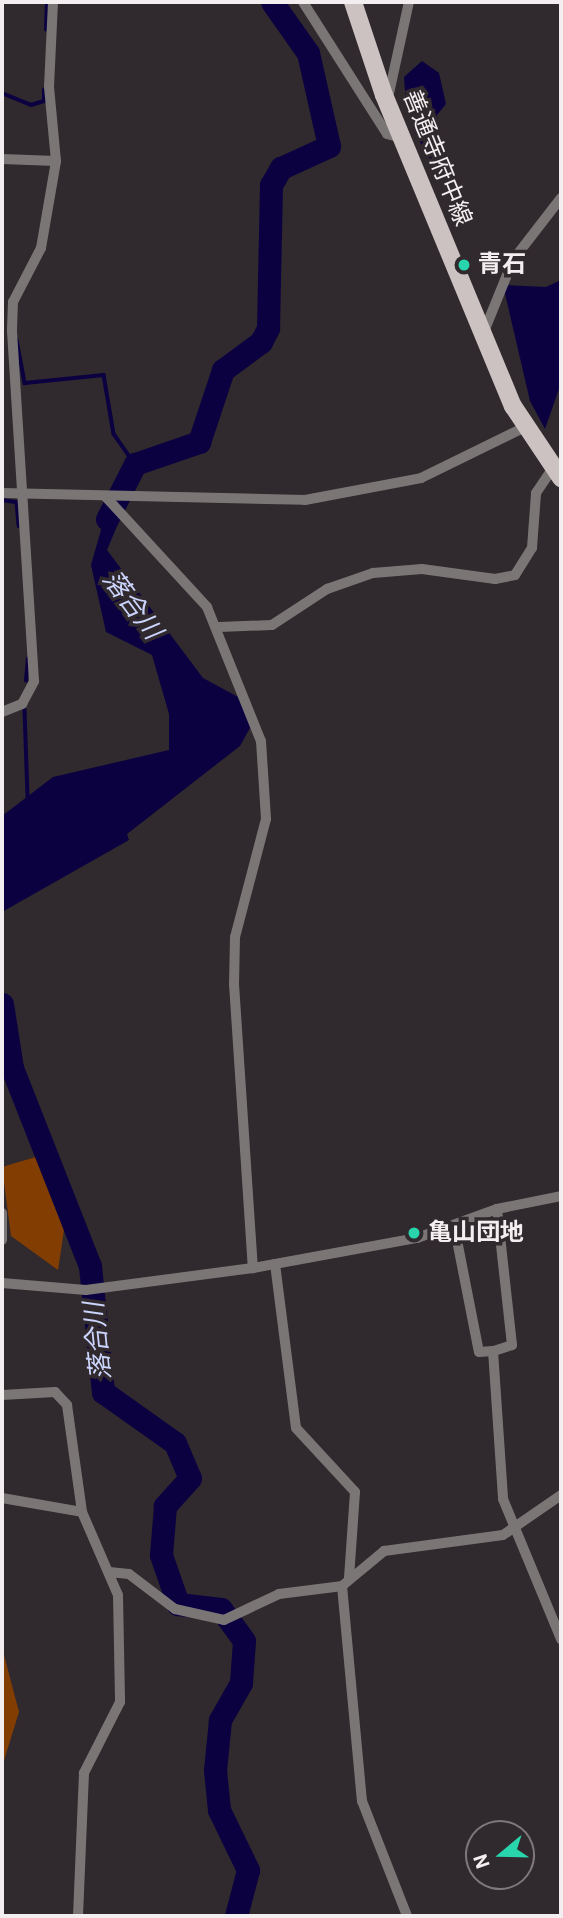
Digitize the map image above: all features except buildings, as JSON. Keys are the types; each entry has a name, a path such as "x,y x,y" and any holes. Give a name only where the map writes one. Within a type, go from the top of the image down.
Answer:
{"main road":[{"name":"善通寺府中線","path":"354,2 382,97 402,138 482,334 525,427 557,473"}],"street":[{"path":"2,712 22,704 34,681 13,302 41,248 57,161 49,87 53,2"},
{"path":"303,2 387,134 402,138"},
{"path":"382,97 409,2"},
{"path":"2,159 57,161"},
{"path":"482,334 513,260 561,198"},
{"path":"2,493 110,498 305,500 421,478 525,427"},
{"path":"219,627 271,625 327,589 373,573 422,569 495,579 515,575 532,548 536,493 557,473"},
{"path":"110,498 219,627 261,741 268,784 266,819 235,937 253,1268"},
{"path":"2,1283 86,1290 110,1289 275,1265 454,1225 497,1209 561,1196"},
{"path":"454,1225 479,1352 512,1345 497,1209"},
{"path":"2,1213 2,1240"},
{"path":"275,1265 296,1428 355,1492 346,1582 362,1801 407,1916"},
{"path":"493,1351 503,1499 511,1524 561,1639"},
{"path":"2,1395 55,1392 66,1405 82,1512 118,1595 123,1679 120,1702 84,1773 78,1916"},
{"path":"109,1572 129,1574 175,1609 228,1619 279,1594 346,1582 384,1551 503,1535 511,1524 561,1495"},
{"path":"2,1498 82,1512"}],"shaded area":[{"path":"39,1156 64,1230 58,1270 11,1236 2,1167"},
{"path":"4,1655 19,1712 2,1767 2,1656"}],"water":[{"path":"422,61 439,73 446,104 437,115 441,146 434,177 406,105 404,77"},
{"path":"561,280 561,383 545,429 530,401 503,285 546,287"},
{"path":"107,509 120,519 107,550 203,678 240,698 251,726 240,746 127,834 129,840 2,912 2,816 53,777 169,750 169,714 152,655 106,632 91,565"}],"waterway":[{"path":"46,30 47,2"},
{"name":"落合川","path":"107,519 135,464 199,442 223,370 261,342 268,328 271,185 281,168 329,146 308,53 272,2"},
{"path":"2,93 31,105 44,101 44,90"},
{"path":"17,340 25,383 104,375 114,434 135,464"},
{"path":"2,500 17,502 19,526"},
{"path":"26,681 28,659"},
{"path":"25,710 28,798"},
{"name":"落合川","path":"2,1004 12,1068 90,1266 103,1392 175,1443 190,1478 165,1506 161,1555 178,1604 221,1609 244,1641 241,1683 220,1720 215,1770 219,1810 248,1870 236,1916"}],"place":[{"name":"青石","path":"464,265"},
{"name":"亀山団地","path":"414,1233"}]}
